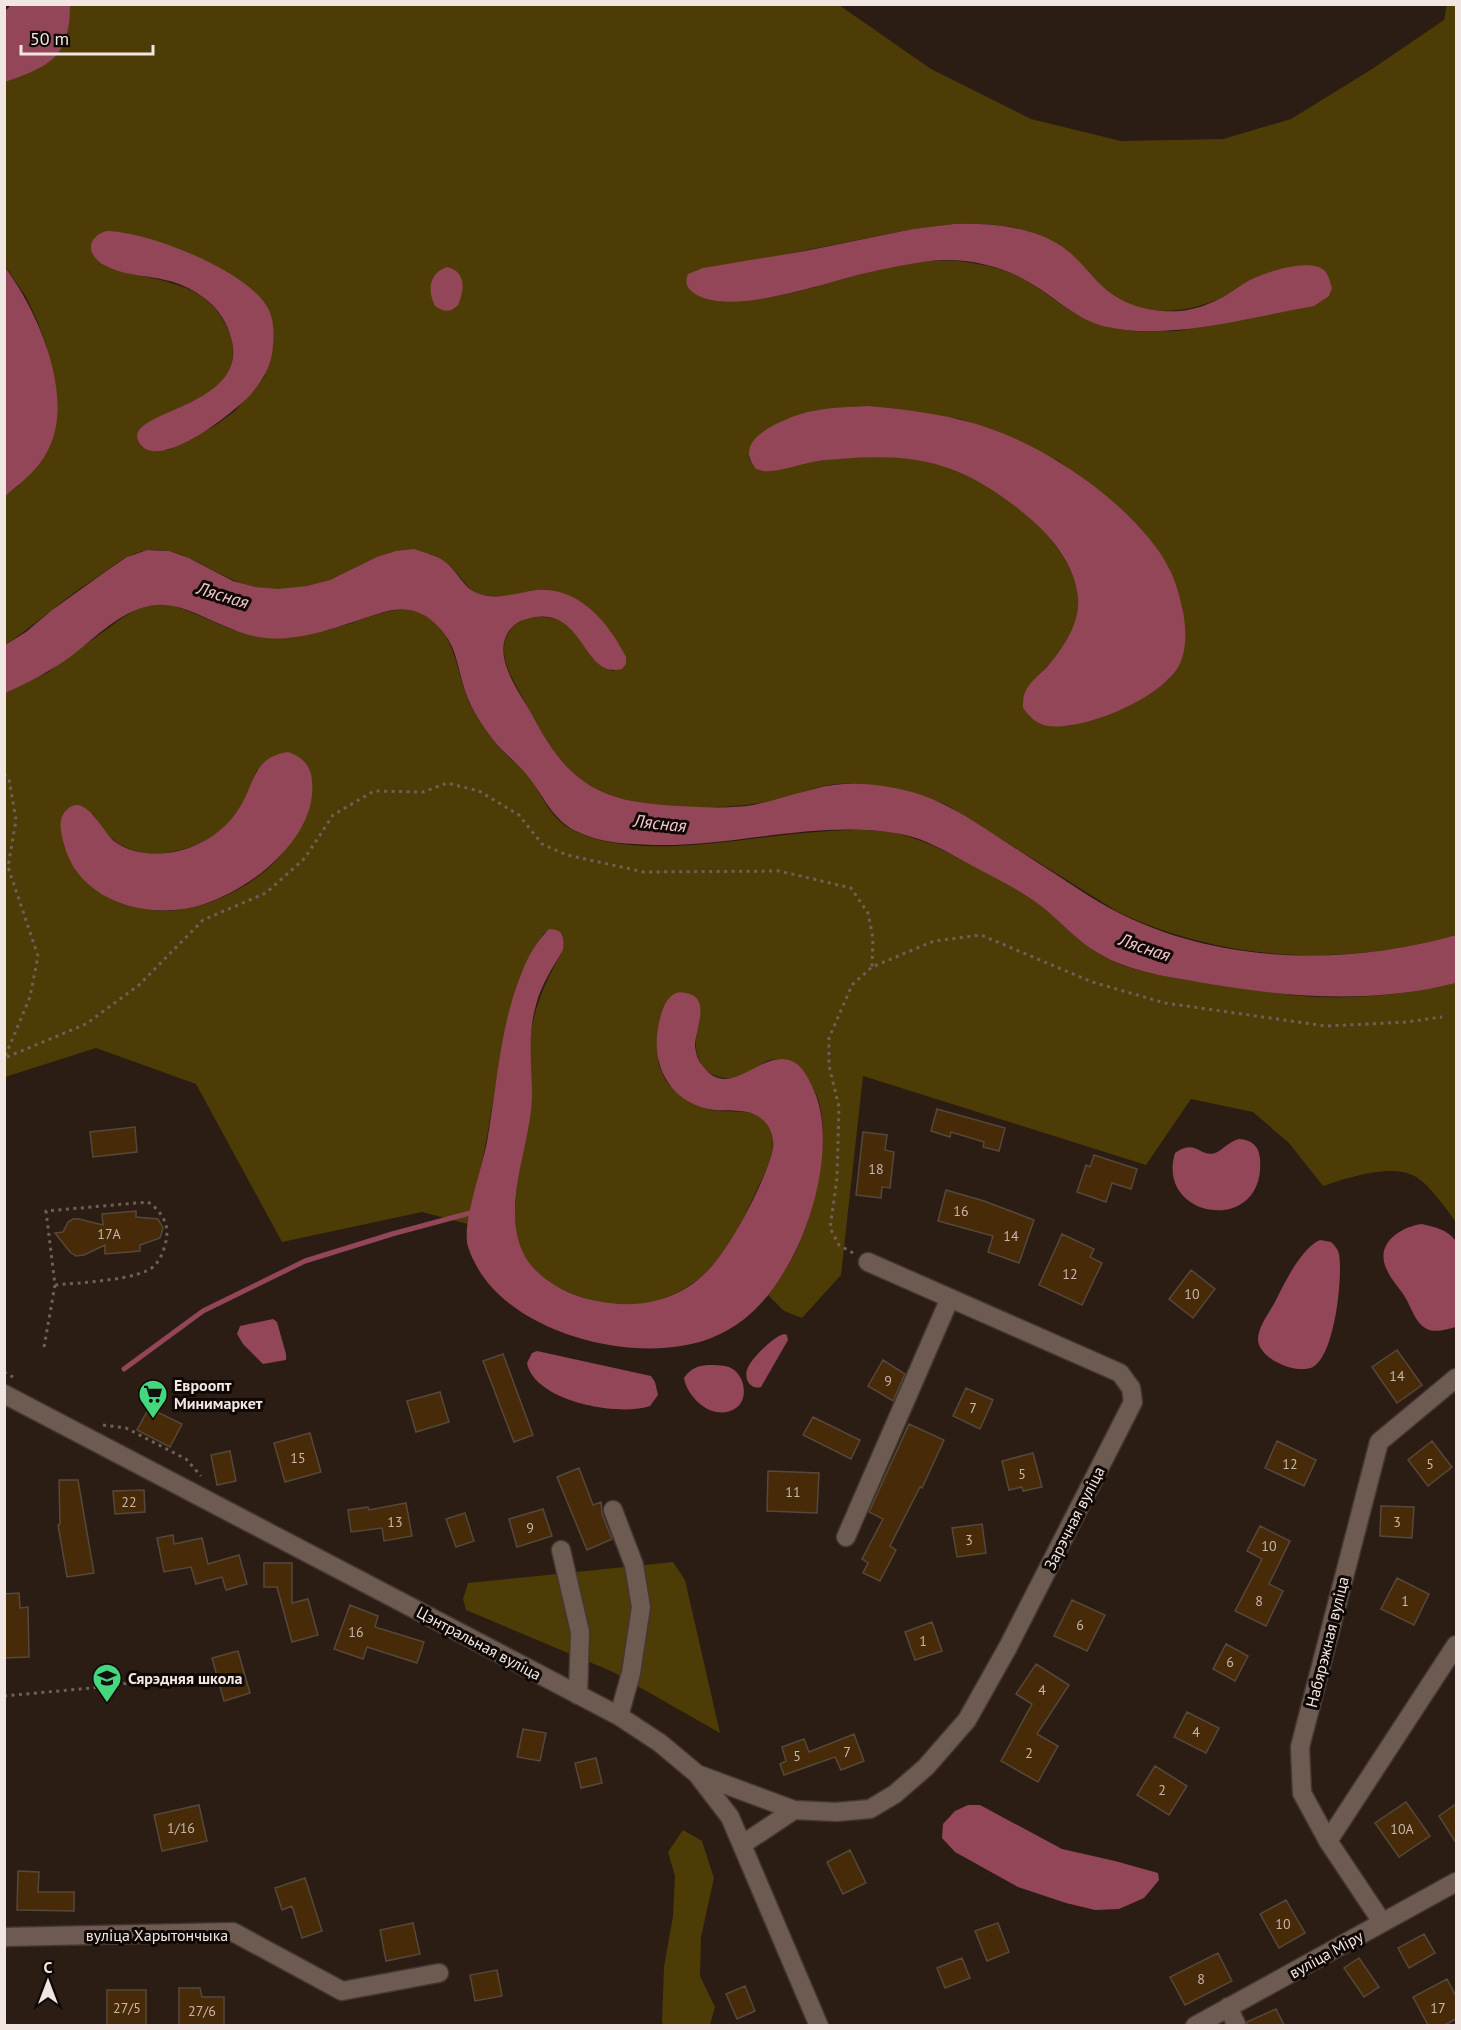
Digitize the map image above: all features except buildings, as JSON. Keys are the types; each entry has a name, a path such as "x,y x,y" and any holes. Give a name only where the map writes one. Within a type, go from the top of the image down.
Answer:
{"street":[{"name":"Зарэчная вуліца","path":"697,1774 794,1810 836,1812 870,1809 895,1794 926,1767 967,1720 1008,1647 1133,1402 1131,1388 1120,1373 868,1262"},
{"path":"846,1537 950,1298"},
{"name":"Набярэжная вуліца","path":"1382,1922 1329,1841 1302,1793 1300,1747 1379,1442 1456,1378"},
{"name":"Цэнтральная вуліца","path":"4,1394 619,1716 660,1743 697,1774 730,1817 819,2025"},
{"path":"613,1510 634,1565 641,1607 631,1673 619,1716"},
{"path":"561,1550 580,1632 578,1695"},
{"path":"1329,1841 1456,1645"},
{"path":"743,1844 794,1810"},
{"name":"вуліца Міру","path":"1195,2025 1456,1882"},
{"name":"вуліца Харытончыка","path":"4,1937 233,1932 342,1991 439,1974"},
{"path":"1228,2007 1237,2025"}],"path":[{"path":"4,774 9,779 16,819 6,867 38,956 30,997 6,1058"},
{"path":"6,1058 86,1024 138,985 204,920 266,893 305,858 333,815 374,791 423,792 447,783 479,791 519,815 542,844 567,855 644,872 779,871 851,888 868,913 873,938 872,967"},
{"path":"868,1262 839,1245 830,1228 837,1178 839,1107 829,1066 829,1038 852,985 872,967 934,941 981,935 1092,982 1165,1003 1326,1026 1406,1022 1442,1017"},
{"path":"44,1347 55,1285 46,1211 148,1202 157,1208 165,1219 167,1236 164,1252 153,1267 135,1275 55,1285"},
{"path":"4,1696 169,1678"}],"shaded area":[{"path":"70,5 839,5 931,69 1031,119 1121,141 1223,139 1291,119 1372,69 1444,20 1447,5 1456,5 1456,935 1371,952 1328,955 1242,950 1200,941 1158,929 1118,912 945,804 906,791 879,786 830,785 755,804 703,807 647,804 598,790 569,769 545,738 511,676 505,659 504,646 509,632 523,620 537,617 556,619 566,624 574,632 595,660 615,671 598,616 502,596 481,595 470,588 448,564 431,554 351,571 312,585 273,589 240,583 176,553 148,550 127,557 114,565 5,645 4,496 18,486 47,347 26,297 5,266 5,82 37,69 67,40","holes":["954,224 998,225 1040,236 1107,292 1137,307 1170,311 1186,309 1233,292 1191,326 1184,330 1173,331 1127,330 1096,323 1076,314 1020,277 998,269 966,262 933,261 901,265 772,297 739,301 706,299 762,259 913,229","106,231 127,233 197,257 265,376 235,411 216,425 168,450 142,447 138,441 138,434 208,393 223,381 232,361 231,338 223,318 197,293 181,286 108,267","869,406 961,419 1057,460 1113,502 1137,524 1170,569 1169,679 1158,688 1121,708 1068,726 1032,682 1067,640 1075,623 1078,601 1074,579 1064,558 1049,538 1032,519 993,489 962,473 934,463 906,458 864,457 809,462 777,469 756,469 749,459 750,447 813,411"]},
{"path":"169,604 237,631 265,638 288,638 313,634 394,610 423,614 434,621 449,641 469,702 497,745 528,776 551,811 562,823 602,841 639,846 681,846 811,832 852,830 889,832 934,846 1009,885 1040,905 1096,952 1124,965 1154,974 1280,994 1318,997 1388,994 1456,983 1456,1222 1429,1187 1419,1179 1398,1171 1372,1173 1323,1186 1289,1143 1253,1112 1191,1099 1146,1165 863,1076 841,1275 802,1318 784,1311 768,1295 796,1251 816,1191 823,1131 817,1096 793,1062 770,1060 739,1077 723,1078 710,1073 704,1068 697,1054 699,1006 697,999 658,1061 666,1081 674,1089 706,1108 717,1111 746,1112 762,1118 768,1126 773,1144 767,1167 725,1250 693,1283 663,1299 639,1305 615,1304 578,1296 544,1278 531,1265 521,1250 516,1232 515,1203 531,1107 529,1052 532,1024 544,987 563,950 564,940 562,933 544,933 521,978 506,1026 485,1150 468,1224 422,1212 282,1242 196,1084 96,1048 5,1077 5,693 47,673 122,618 137,609","holes":["257,770 303,824 276,861 239,889 195,907 159,911 120,903 92,812 108,835 128,848 142,852 172,852 201,842 226,826 244,800"]},
{"path":"673,1562 685,1580 720,1733 613,1672 466,1610 463,1599 468,1583"},
{"path":"683,1830 702,1841 714,1878 701,1937 700,1976 715,2007 710,2025 663,2025 662,2021 664,1967 673,1916 675,1876 668,1852"}],"water":[{"path":"12,4 70,5 69,23 62,48 55,57 35,71 5,82 5,11"},
{"path":"954,224 1009,227 1049,239 1071,253 1114,296 1134,305 1156,310 1180,311 1200,307 1223,297 1257,277 1288,267 1309,265 1318,267 1325,271 1332,288 1329,296 1314,306 1208,326 1153,331 1127,330 1092,322 1072,312 1014,274 966,261 941,260 905,265 778,296 730,302 710,300 694,293 687,285 688,274 703,268 805,251 913,229"},
{"path":"106,231 146,238 171,246 220,268 258,295 271,315 274,332 271,360 267,371 255,389 215,425 180,445 164,450 150,451 140,444 138,433 147,423 205,394 222,380 232,362 231,338 225,322 216,309 193,290 168,280 114,270 95,258 91,248 94,238"},
{"path":"4,266 29,305 40,329 49,354 58,405 56,429 44,457 29,475 5,496"},
{"path":"447,267 458,273 463,287 458,305 447,311 435,306 432,300 431,283 436,273"},
{"path":"869,406 948,417 994,430 1018,440 1068,468 1117,505 1138,525 1155,546 1176,584 1183,612 1185,636 1181,661 1173,674 1142,699 1102,717 1063,726 1040,724 1023,708 1024,695 1031,683 1053,660 1064,644 1076,617 1078,598 1067,562 1053,542 1035,523 1000,495 976,480 929,462 878,457 850,458 818,461 766,471 756,469 751,461 749,450 754,440 777,423 797,415 820,410"},
{"name":"Лясная","path":"414,549 444,561 468,588 477,593 506,596 536,590 552,590 566,594 591,609 611,632 626,657 626,664 622,669 609,669 598,663 572,630 561,621 546,617 527,619 516,624 506,635 503,648 511,678 545,738 573,773 589,785 607,794 651,804 725,807 768,802 826,786 863,784 900,789 923,795 955,810 1089,896 1131,919 1175,936 1221,947 1268,954 1316,956 1364,953 1410,946 1456,935 1456,983 1391,994 1325,996 1226,987 1144,972 1120,964 1090,948 1024,894 936,846 901,834 870,830 808,831 715,842 653,845 615,842 588,836 571,828 557,817 527,775 492,739 469,701 455,654 448,639 431,620 415,611 402,609 387,611 329,630 304,636 274,639 246,634 179,607 156,605 145,607 115,621 54,668 5,693 5,645 127,557 147,550 169,551 189,558 233,581 255,587 278,589 307,586 330,580 377,557 396,551"},
{"path":"288,752 305,762 311,775 310,805 301,827 286,849 267,868 245,884 221,897 197,906 175,910 140,908 123,904 92,887 80,876 70,861 61,832 61,824 62,816 71,806 78,805 85,808 114,841 126,848 153,854 176,852 197,845 225,826 244,801 261,766 276,755"},
{"path":"549,929 557,930 562,935 563,950 541,990 533,1017 531,1114 519,1173 515,1212 516,1230 526,1258 540,1275 560,1288 581,1297 615,1304 638,1304 660,1300 681,1291 707,1272 726,1247 743,1220 765,1173 773,1144 770,1129 763,1120 752,1113 714,1110 699,1106 676,1092 668,1082 658,1057 657,1043 661,1013 672,995 685,993 694,996 698,1001 700,1015 696,1051 700,1063 713,1076 724,1079 735,1077 770,1061 782,1059 797,1064 812,1086 819,1107 823,1131 822,1156 819,1181 804,1231 784,1272 764,1300 729,1330 718,1335 689,1345 655,1348 619,1346 582,1339 548,1326 517,1309 492,1287 471,1254 467,1242 468,1220 487,1142 509,1013 527,960"},
{"path":"1239,1139 1248,1141 1258,1151 1260,1159 1257,1184 1246,1200 1230,1209 1212,1210 1195,1205 1181,1193 1173,1176 1175,1153 1188,1147 1205,1153 1215,1153"},
{"path":"1422,1224 1445,1232 1456,1241 1456,1327 1432,1331 1422,1325 1389,1274 1384,1261 1386,1245 1397,1233"},
{"path":"1320,1240 1331,1242 1339,1254 1340,1279 1336,1314 1321,1360 1313,1367 1298,1369 1280,1364 1264,1353 1258,1334 1294,1267 1306,1251"},
{"path":"273,1319 277,1322 286,1360 263,1364 243,1344 237,1334 240,1326"},
{"path":"784,1334 787,1335 788,1340 761,1387 751,1386 747,1377 749,1365 769,1343"},
{"path":"537,1351 651,1376 658,1395 650,1406 636,1409 599,1407 579,1403 545,1387 533,1376 527,1363 532,1353"},
{"path":"708,1365 729,1367 740,1376 744,1393 743,1399 736,1408 728,1412 711,1410 703,1406 690,1393 684,1378 694,1368"},
{"path":"968,1805 980,1805 1062,1849 1158,1873 1159,1880 1144,1898 1119,1909 1095,1910 1018,1887 955,1852 942,1838 943,1824 955,1811"}],"waterway":[{"path":"124,1369 203,1311 305,1261 470,1213"}],"place":[{"name":"Евроопт Минимаркет","path":"153,1420"},
{"name":"Сярэдняя школа","path":"107,1704"}]}
